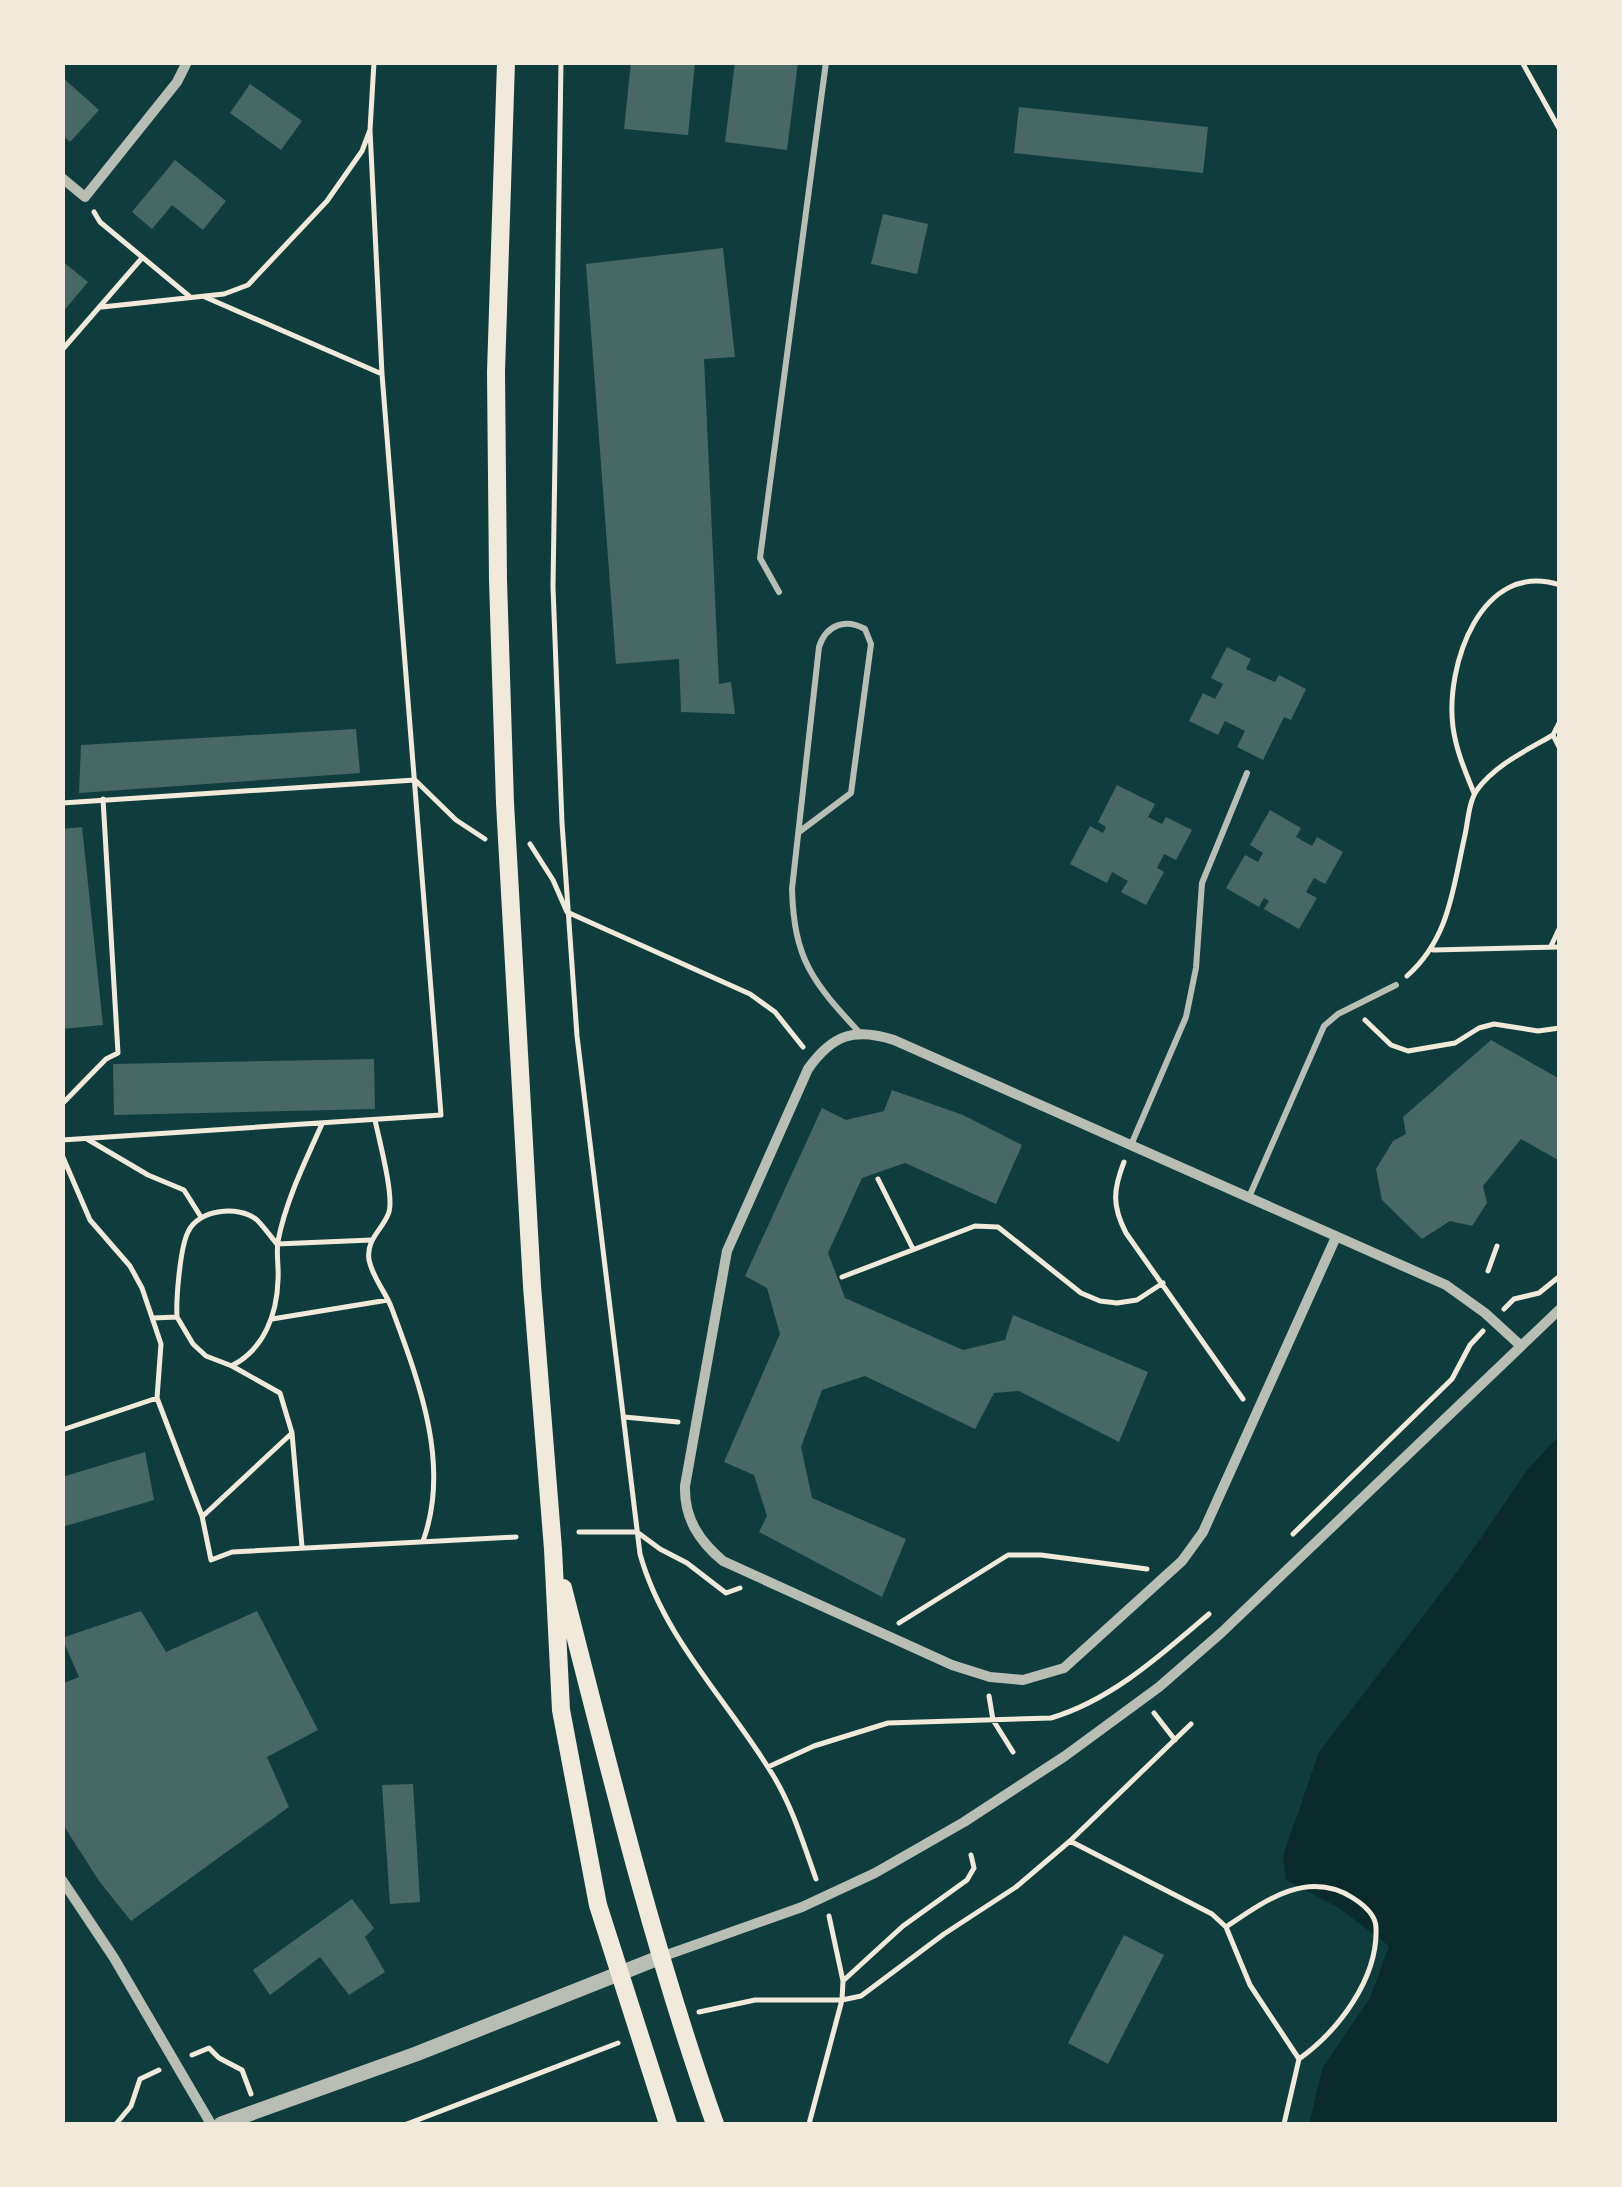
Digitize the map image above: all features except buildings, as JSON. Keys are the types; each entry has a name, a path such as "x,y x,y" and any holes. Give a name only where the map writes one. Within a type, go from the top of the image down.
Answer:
{"main road":[{"path":"506,62 496,353 498,580 518,1058 561,1710 598,1905 668,2124"},
{"path":"553,1549 661,1957 716,2124"}],"street":[{"path":"62,178 85,197 177,82 187,62"},
{"path":"1336,1237 1203,1532 1182,1561 1064,1668 1022,1680 990,1678 952,1665 723,1561 706,1547 689,1516 686,1486 727,1250 813,1061 839,1039 859,1032 894,1040 1446,1285 1521,1346"},
{"path":"221,2124 416,2054 618,1972 772,1918 861,1880 943,1835 1065,1756 1159,1687 1207,1646 1560,1309"},
{"path":"62,1880 114,1958 211,2124"}],"lane":[{"path":"779,592 760,558 826,62"},
{"path":"799,832 851,793 871,644 865,629 856,624 831,628 820,647 792,889 793,918 804,962 816,986 859,1032"},
{"path":"1131,1146 1186,1017 1196,968 1202,882 1247,773"},
{"path":"1249,1198 1324,1026 1352,1007 1396,986"}],"path":[{"path":"62,1140 441,1115 382,374 370,130 374,62"},
{"path":"561,62 553,588 567,912 579,1054 636,1532 647,1580 664,1613 782,1790 816,1879"},
{"path":"1522,62 1560,130"},
{"path":"102,307 224,294 248,285 327,202 362,151 370,130"},
{"path":"85,197 100,222 189,296"},
{"path":"62,350 142,258"},
{"path":"202,296 382,374"},
{"path":"1474,793 1456,748 1452,722 1455,683 1471,628 1486,604 1521,582 1538,580 1560,585"},
{"path":"1396,986 1433,950 1446,918 1474,793 1502,766 1553,736 1560,721"},
{"path":"1553,736 1560,748"},
{"path":"62,803 415,780"},
{"path":"62,1104 106,1058 118,1053 104,799"},
{"path":"567,912 750,994 775,1012 813,1061"},
{"path":"1433,950 1556,947 1560,927"},
{"path":"1352,1007 1391,1045 1408,1051 1455,1043 1494,1024 1522,1030 1560,1028"},
{"path":"375,1120 390,1211 371,1240 369,1258 376,1283 389,1300 426,1402 433,1515 423,1541"},
{"path":"232,1366 248,1357 272,1320 278,1282 277,1244 293,1189 322,1124"},
{"path":"87,1139 148,1175 184,1190 201,1217"},
{"path":"1131,1146 1116,1182 1115,1213 1255,1416"},
{"path":"62,1155 80,1204 98,1232 130,1266 152,1318 161,1344 158,1398 202,1516 211,1560 232,1552 516,1537"},
{"path":"878,1179 914,1248"},
{"path":"277,1244 254,1217 218,1210 201,1217 188,1231 176,1299 177,1317 193,1344 206,1356 280,1393 292,1433 302,1547"},
{"path":"842,1278 975,1226 998,1227 1081,1293 1100,1301 1137,1300 1163,1283"},
{"path":"277,1244 371,1240"},
{"path":"1488,1271 1496,1246"},
{"path":"1281,1546 1452,1379 1470,1346 1514,1298 1539,1293 1560,1276"},
{"path":"272,1320 389,1300"},
{"path":"152,1318 177,1317"},
{"path":"62,1430 158,1398"},
{"path":"624,1417 696,1425"},
{"path":"202,1516 292,1433"},
{"path":"579,1532 636,1532 726,1593 740,1588 748,1573"},
{"path":"890,1636 898,1624 1008,1555 1041,1555 1145,1568 1160,1581"},
{"path":"768,1767 839,1736 888,1724 1052,1718 1070,1712 1152,1662 1210,1614"},
{"path":"993,1720 1013,1752"},
{"path":"842,2000 861,1996 876,1987 944,1934 1016,1887 1070,1842 1191,1724"},
{"path":"1070,1842 1212,1914 1226,1927 1250,1985 1299,2059"},
{"path":"843,1981 904,1926 967,1880 974,1868 971,1855"},
{"path":"1226,1927 1258,1905 1305,1886 1333,1888 1372,1915 1376,1929 1372,1953 1357,1993 1345,2016 1299,2059 1284,2124"},
{"path":"809,2124 842,2000 843,1981 829,1916"},
{"path":"116,2124 131,2106"}],"water":[{"path":"1559,1436 1559,2124 1309,2124 1323,2067 1370,1998 1389,1946 1339,1908 1286,1880 1283,1856 1319,1752 1460,1568 1528,1469"}]}
